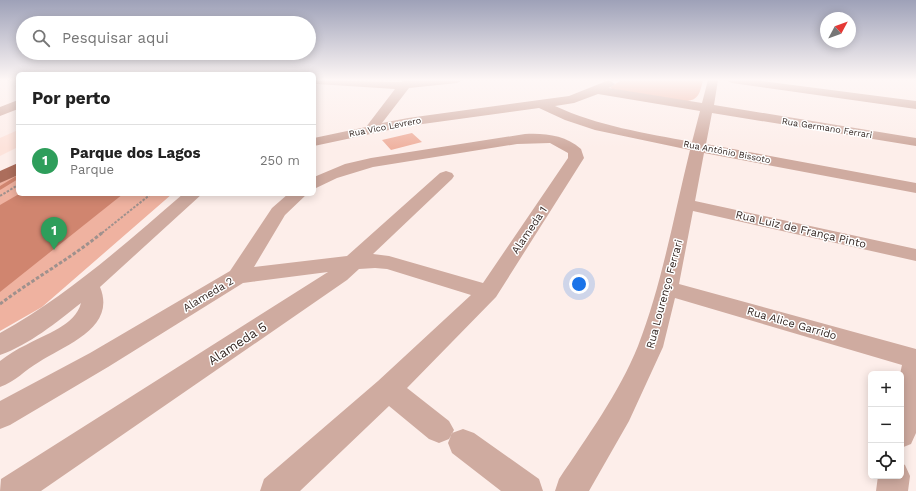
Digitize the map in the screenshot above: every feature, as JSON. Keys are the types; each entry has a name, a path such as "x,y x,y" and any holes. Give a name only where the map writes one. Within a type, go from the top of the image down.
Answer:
{"main road":[{"path":"0,169 16,161"},
{"path":"0,178 16,169"}],"street":[{"path":"372,129 376,121 391,103"},
{"name":"Rua Vico Levrero","path":"316,142 400,124 548,103"},
{"name":"Rua Germano Ferrari","path":"676,103 916,142"},
{"name":"Rua Lourenço Ferrari","path":"571,491 619,412 647,355 667,288 708,103"},
{"path":"901,103 916,105"},
{"name":"Rua Antônio Bissoto","path":"541,104 557,113 586,124 698,147 916,188"},
{"path":"0,112 16,105"},
{"path":"382,114 400,124"},
{"name":"Alameda 1","path":"276,491 388,389 488,292 576,158 576,152 569,146 545,138 532,138 351,167 316,183"},
{"name":"Alameda 5","path":"13,491 339,275 356,262 446,176"},
{"path":"0,345 46,318 81,292 191,196"},
{"path":"238,276 278,212 296,196"},
{"name":"Rua Luiz de França Pinto","path":"686,204 916,255"},
{"name":"Alameda 2","path":"0,416 99,360 238,276 375,261 389,263 488,292"},
{"name":"Rua Alice Garrido","path":"667,288 916,360"},
{"path":"0,376 36,351 72,313 81,292"},
{"path":"904,419 916,360"},
{"path":"388,389 451,437 527,491"},
{"path":"892,491 894,479"}],"path":[{"path":"0,196 16,187"},
{"path":"0,304 21,288 76,254 149,196"}],"shaded area":[{"path":"16,131 16,148 0,156 0,138"},
{"path":"412,133 422,142 391,150 382,140"},
{"path":"16,174 16,196 170,196 42,307 0,331 0,183"},
{"path":"16,196 120,196 0,292 0,205"}],"waterway":[{"path":"0,188 16,178"}],"place":[{"name":"Parque dos Lagos","path":"54,250"}]}
